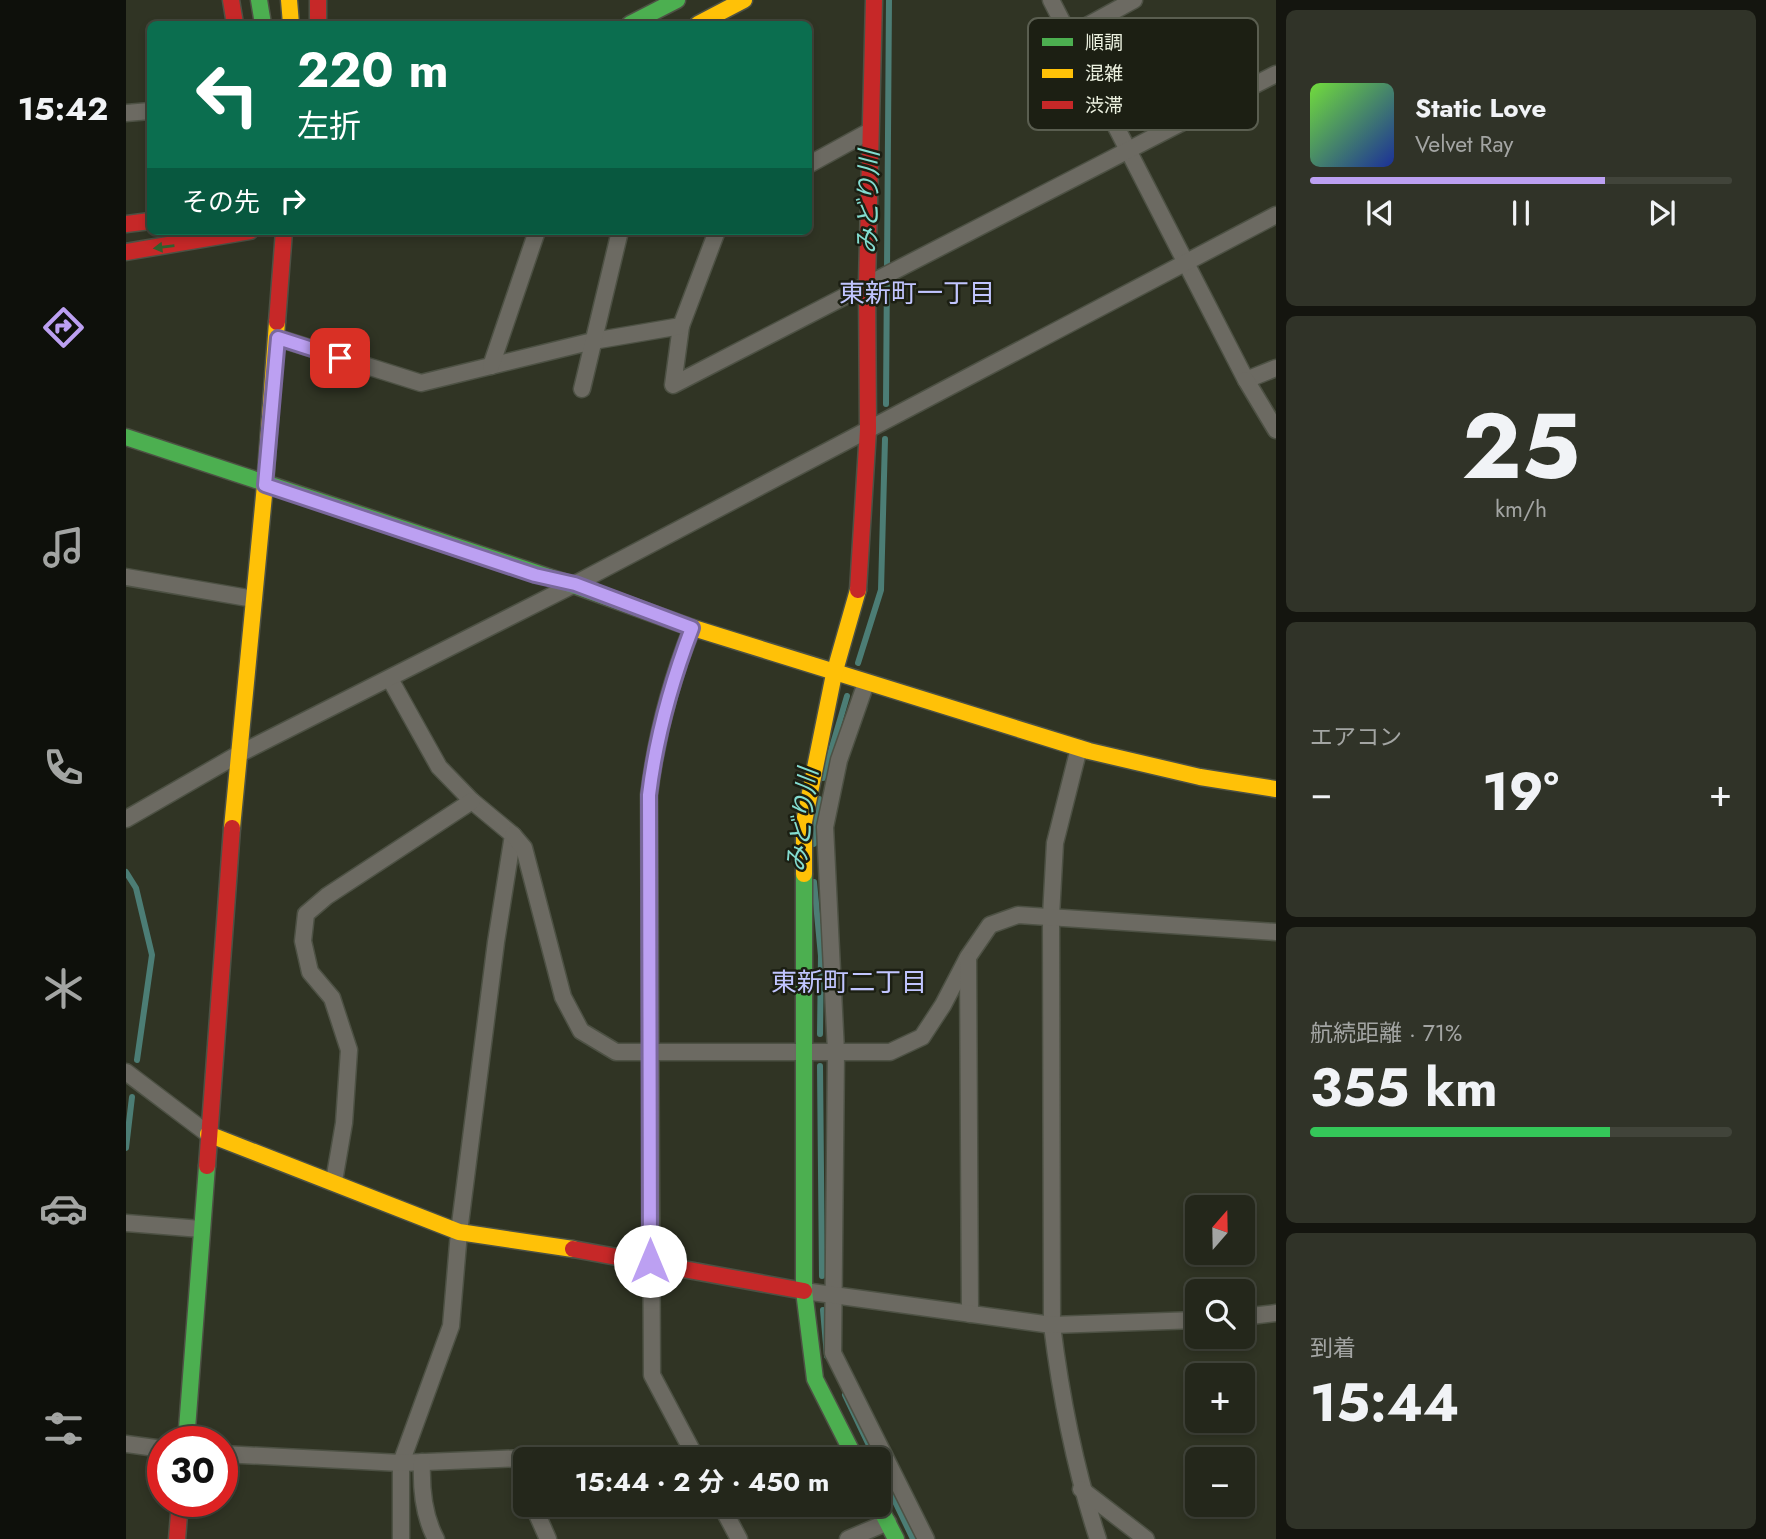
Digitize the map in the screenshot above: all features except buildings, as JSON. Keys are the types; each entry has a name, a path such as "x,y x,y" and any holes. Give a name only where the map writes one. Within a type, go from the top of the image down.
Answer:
{"main road":[{"path":"231,0 234,21"},
{"path":"289,0 291,21"},
{"path":"318,0 318,21"},
{"path":"637,21 677,0"},
{"path":"704,21 744,0"},
{"path":"849,1447 815,1379 804,1290 804,822 834,674 858,596 868,430 870,131 874,0"},
{"path":"126,224 147,221"},
{"path":"126,251 225,235"},
{"path":"187,1426 237,755 265,485 284,235"},
{"path":"126,437 535,575 575,584 692,628 866,684 1128,764 1213,781 1276,789"},
{"path":"208,1134 459,1232 650,1261 804,1290"},
{"path":"177,1539 179,1517"},
{"path":"885,1517 897,1539"}],"street":[{"path":"1051,0 1061,18"},
{"path":"1101,18 1134,0"},
{"path":"1258,83 1276,74"},
{"path":"126,113 147,111"},
{"path":"1117,130 1246,380 1276,430"},
{"path":"715,235 681,326 673,385 1170,130"},
{"path":"812,163 870,131"},
{"path":"126,819 237,755 390,680 575,584 1276,215"},
{"path":"491,366 536,235"},
{"path":"582,389 619,235"},
{"path":"278,338 421,383 593,341 681,326"},
{"path":"1246,380 1276,368"},
{"path":"126,577 254,599"},
{"path":"690,1447 652,1375 649,795 655,749 675,670 692,628"},
{"path":"390,680 439,767 524,848 563,997 580,1031 617,1052 890,1052 922,1037 943,1005 968,957 990,925 1018,915 1276,932"},
{"path":"866,684 839,760 825,827 836,1052 833,1353 926,1539"},
{"path":"1079,748 1055,843 1051,916 1052,1325 1060,1392 1081,1489 1098,1539"},
{"path":"334,1181 344,1122 349,1050 332,998 310,972 303,941 306,914 327,895 472,801"},
{"path":"401,1539 401,1463 451,1326 459,1232 496,942 513,835"},
{"path":"968,957 970,1314"},
{"path":"126,1072 208,1134"},
{"path":"128,1224 201,1229"},
{"path":"804,1290 1052,1325 1185,1320"},
{"path":"1255,1315 1276,1313"},
{"path":"126,1444 147,1447"},
{"path":"238,1455 401,1463 513,1458"},
{"path":"422,1462 421,1480 430,1528 436,1539"},
{"path":"1081,1489 1146,1539"},
{"path":"538,1517 548,1539"},
{"path":"727,1517 739,1539"},
{"path":"848,1539 888,1522"}],"waterway":[{"name":"みどり川","path":"886,404 889,0"},
{"name":"みどり川","path":"858,663 881,590 885,439"},
{"name":"みどり川","path":"823,778 847,696"},
{"name":"みどり川","path":"814,844 819,799"},
{"path":"126,872 136,888 152,955 137,1060"},
{"name":"みどり川","path":"814,882 821,956 820,1034"},
{"name":"みどり川","path":"820,1066 822,1276"},
{"path":"126,1148 132,1097"},
{"name":"みどり川","path":"823,1310 827,1356"},
{"name":"みどり川","path":"845,1395 870,1447"},
{"name":"みどり川","path":"891,1493 913,1539"}],"traffic: fast":[{"path":"259,0 262,21"},
{"path":"636,21 677,0"},
{"path":"126,437 576,586 687,626"},
{"path":"804,874 804,1291 815,1379 849,1447"},
{"path":"187,1426 207,1166"},
{"path":"885,1517 896,1539"}],"traffic: slow":[{"path":"289,0 291,21"},
{"path":"704,21 744,0"},
{"path":"232,828 265,485 277,322"},
{"path":"804,874 804,822 834,674 858,590"},
{"path":"687,626 1089,751 1200,777 1276,789"},
{"path":"208,1134 459,1232 573,1249"}],"traffic: jam":[{"path":"231,0 234,21"},
{"path":"318,0 318,21"},
{"path":"858,590 868,430 867,283 874,0"},
{"path":"126,224 147,221"},
{"path":"126,252 226,235"},
{"path":"277,322 284,235"},
{"path":"207,1166 232,828"},
{"path":"573,1249 804,1291"},
{"path":"177,1539 179,1517"}],"district":[{"name":"東新町一丁目","path":"917,293"},
{"name":"東新町二丁目","path":"849,982"}],"route":[{"path":"340,358 278,338 265,485 535,575 575,584 692,628 675,670 655,749 649,795 652,1051 650,1261"}]}
